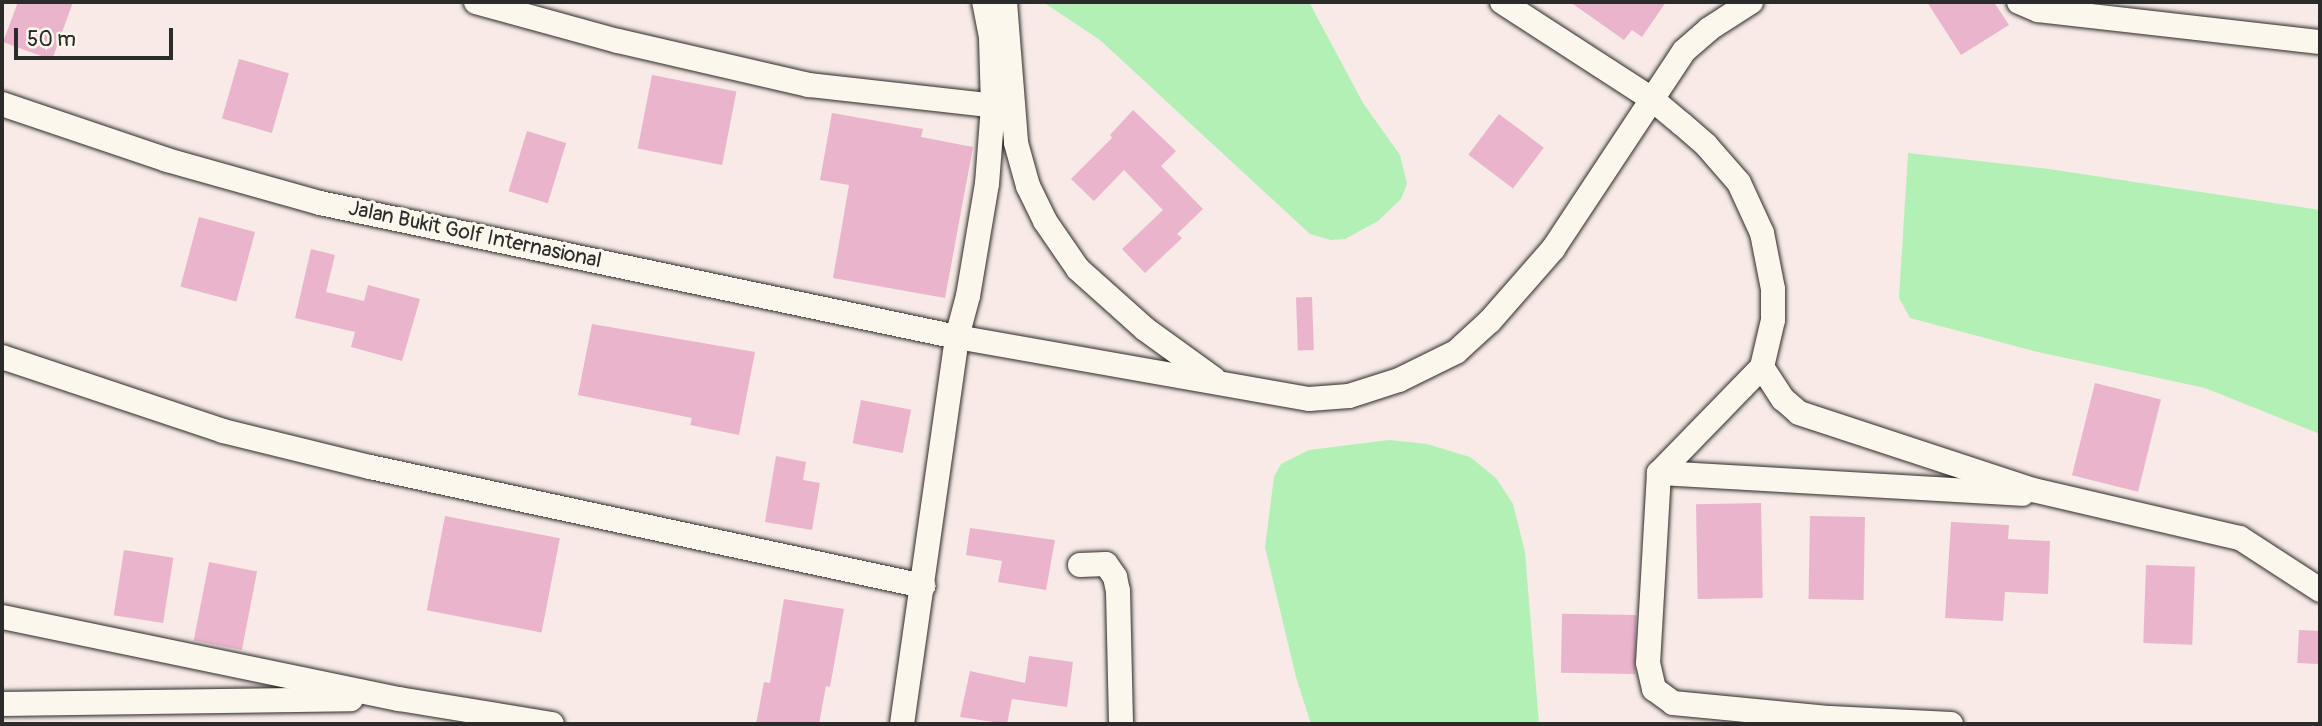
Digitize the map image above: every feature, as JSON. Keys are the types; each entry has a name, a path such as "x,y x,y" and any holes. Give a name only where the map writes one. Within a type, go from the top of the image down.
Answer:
{"street":[{"path":"476,2 618,41 809,85 1003,107"},
{"path":"984,2 1003,107 1028,186 1063,251 1078,270 1145,329 1221,384"},
{"path":"902,724 957,337 968,296 986,184 1003,107 1005,2"},
{"path":"1502,2 1652,99 1706,145 1739,183 1762,233 1773,289 1773,320 1762,367 1659,473 1648,663 1654,689 1663,699 1673,703 1830,718 1951,724"},
{"name":"Jalan Bukit Golf Internasional","path":"2,104 167,160 320,203 957,337 1309,399 1349,397 1399,380 1456,352 1490,321 1553,249 1684,51 1709,29 1751,2"},
{"path":"2019,2 2038,10 2320,42"},
{"path":"2,357 223,432 370,467 923,586"},
{"path":"1762,367 1783,399 1800,413 2034,490 2240,538 2320,590"},
{"path":"1659,473 2012,495 2034,490"},
{"path":"1080,565 1106,564 1115,577 1118,592 1121,724"},
{"path":"2,617 399,699 552,724"},
{"path":"2,704 399,699"}],"green space":[{"path":"1043,2 1309,2 1363,103 1400,155 1407,184 1401,199 1378,221 1345,239 1331,240 1310,234 1100,40"},
{"path":"1908,153 2049,169 2320,210 2320,434 2205,388 2038,352 1910,318 1899,298"},
{"path":"1389,440 1427,444 1470,457 1496,478 1513,504 1525,552 1539,724 1311,724 1296,677 1265,547 1274,477 1281,464 1309,450"}],"building":[{"path":"18,2 73,2 52,60 3,42"},
{"path":"1570,2 1666,2 1642,37 1632,30 1624,40"},
{"path":"1927,2 1994,2 2009,25 1961,55"},
{"path":"239,59 289,73 272,133 222,119"},
{"path":"652,75 736,91 722,165 638,149"},
{"path":"1133,110 1176,151 1161,166 1203,209 1177,234 1182,238 1145,273 1122,249 1163,210 1124,170 1094,201 1071,179 1112,138 1110,135"},
{"path":"832,113 923,129 921,137 973,147 945,298 833,278 849,185 820,180"},
{"path":"1499,114 1544,148 1513,188 1468,155"},
{"path":"527,131 566,143 548,203 509,191"},
{"path":"199,217 255,232 236,302 180,287"},
{"path":"311,249 335,255 326,292 364,301 368,285 420,299 402,361 351,347 355,332 295,318"},
{"path":"1312,297 1314,350 1298,351 1296,298"},
{"path":"592,324 755,352 739,435 690,425 692,418 578,395"},
{"path":"2095,383 2161,399 2138,492 2072,475"},
{"path":"861,400 911,410 903,453 853,443"},
{"path":"776,456 806,462 803,480 820,483 812,530 765,522"},
{"path":"1761,503 1763,598 1698,599 1696,504"},
{"path":"445,516 560,538 542,633 427,610"},
{"path":"1810,516 1865,517 1864,600 1809,599"},
{"path":"1951,522 2009,525 2008,539 2050,541 2048,594 2005,592 2003,621 1945,618"},
{"path":"970,528 1055,540 1046,590 998,582 1002,561 966,555"},
{"path":"124,550 173,558 163,623 114,615"},
{"path":"209,562 257,571 242,650 194,641"},
{"path":"2146,565 2195,567 2192,645 2143,643"},
{"path":"784,599 844,609 830,687 826,686 819,724 756,724 764,682 770,683"},
{"path":"1562,614 1636,615 1635,674 1561,673"},
{"path":"2299,630 2320,631 2318,664 2297,663"},
{"path":"1029,656 1073,662 1067,707 1012,699 1007,724 960,717 970,671 1025,683"}]}
